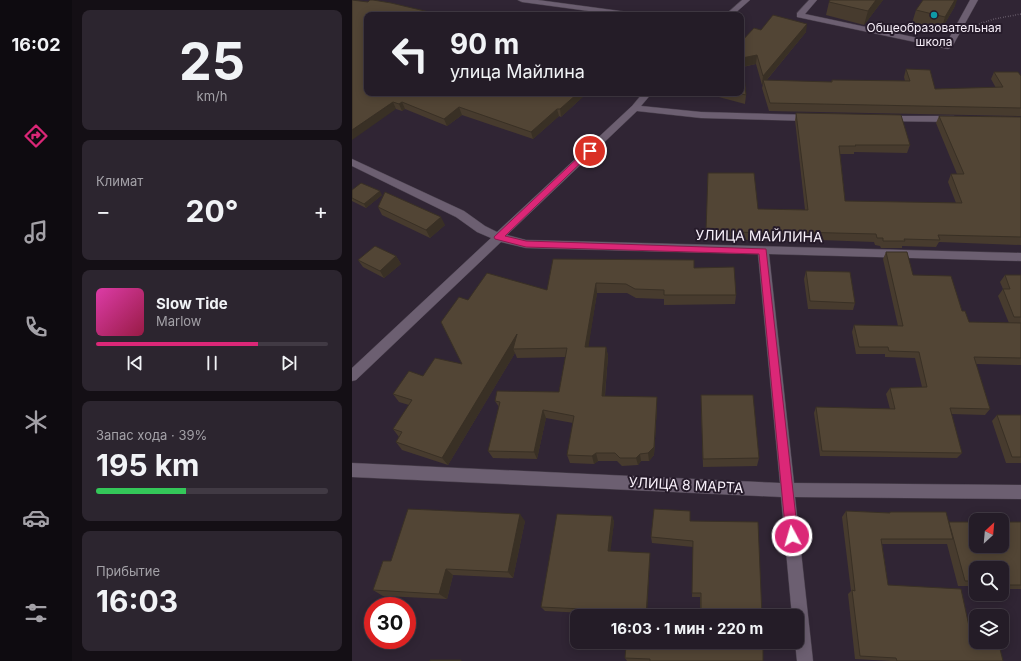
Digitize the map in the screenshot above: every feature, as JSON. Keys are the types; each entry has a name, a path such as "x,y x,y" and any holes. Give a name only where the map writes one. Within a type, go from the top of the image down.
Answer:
{"street":[{"path":"522,0 612,12"},
{"path":"732,12 746,0"},
{"path":"813,0 800,15 948,47 974,0"},
{"path":"352,376 636,108 646,96"},
{"path":"636,108 696,114 822,118"},
{"path":"878,118 965,120"},
{"name":"УЛИЦА МАЙЛИНА","path":"352,162 460,214 481,229 498,237 526,244 1021,257"},
{"path":"763,251 805,661"},
{"name":"УЛИЦА 8 МАРТА","path":"352,470 787,490 1021,492"}],"path":[{"path":"979,24 994,19 1021,14"}],"building":[{"path":"352,0 368,2 373,0 429,12 364,12 364,96 575,96 531,132 459,107 444,119 402,102 399,104 393,102 352,130"},
{"path":"830,0 876,0 868,11 829,2"},
{"path":"923,0 955,0 945,17 916,10"},
{"path":"773,15 807,24 763,76 757,55 744,58 744,39 754,28 761,30"},
{"path":"906,69 930,70 935,89 1003,87 994,72 1018,72 1021,76 1021,108 770,103 763,80 832,82 832,80 910,81"},
{"path":"744,76 746,95 744,95"},
{"path":"796,113 901,115 910,145 839,146 845,201 962,203 951,174 964,174 939,116 1021,117 1021,237 938,235 940,240 904,239 905,241 883,241 883,238 877,238 876,234 795,232 795,234 706,231 708,173 754,173 758,209 808,210"},
{"path":"361,183 380,191 364,204 352,198 352,190"},
{"path":"385,192 441,217 426,230 378,207"},
{"path":"375,246 396,256 380,271 358,260"},
{"path":"886,252 907,252 913,275 951,276 962,311 965,311 969,322 1021,323 1021,358 974,357 990,409 950,408 962,453 822,451 816,407 895,409 890,388 927,387 919,352 889,351 888,347 859,347 854,325 903,326"},
{"path":"553,259 694,260 694,268 734,267 736,295 664,295 664,290 635,289 626,284 596,283 585,347 606,347 602,396 657,397 654,447 648,453 640,454 636,458 620,458 615,453 596,453 592,456 567,455 574,416 543,410 534,452 488,451 500,402 495,401 497,391 559,392 567,348 513,349 517,334 442,458 396,442 402,432 393,429 412,400 393,394 409,371 423,376 435,358 462,364 441,322 459,297 468,300 487,273 547,290"},
{"path":"806,271 850,272 855,303 810,301"},
{"path":"1005,275 1021,275 1021,317 1014,317 1003,289 1010,289"},
{"path":"701,395 753,395 759,458 703,459"},
{"path":"997,415 1021,415 1021,457 1012,457"},
{"path":"408,509 520,514 508,572 446,569 439,594 373,590 383,561 391,561"},
{"path":"654,509 690,511 690,521 758,522 762,609 701,609 701,593 692,593 693,541 651,537"},
{"path":"846,511 890,513 946,512 953,539 881,539 888,585 961,589 969,626 969,649 1000,649 1003,661 897,661 896,658 860,656 852,590 855,591"},
{"path":"557,514 612,516 608,551 650,553 646,609 582,609 541,607"},
{"path":"949,522 969,522 969,553 1009,553 1009,522 1021,522 1021,585 1009,585 1009,561 969,561 969,581 965,581"},
{"path":"626,649 763,649 763,661 650,661 650,659 625,658"},
{"path":"461,660 461,661 430,661"}],"place":[{"name":"Общеобразовательная школа","path":"934,15"}],"route":[{"path":"590,151 498,237 526,244 763,251 792,536"}]}
